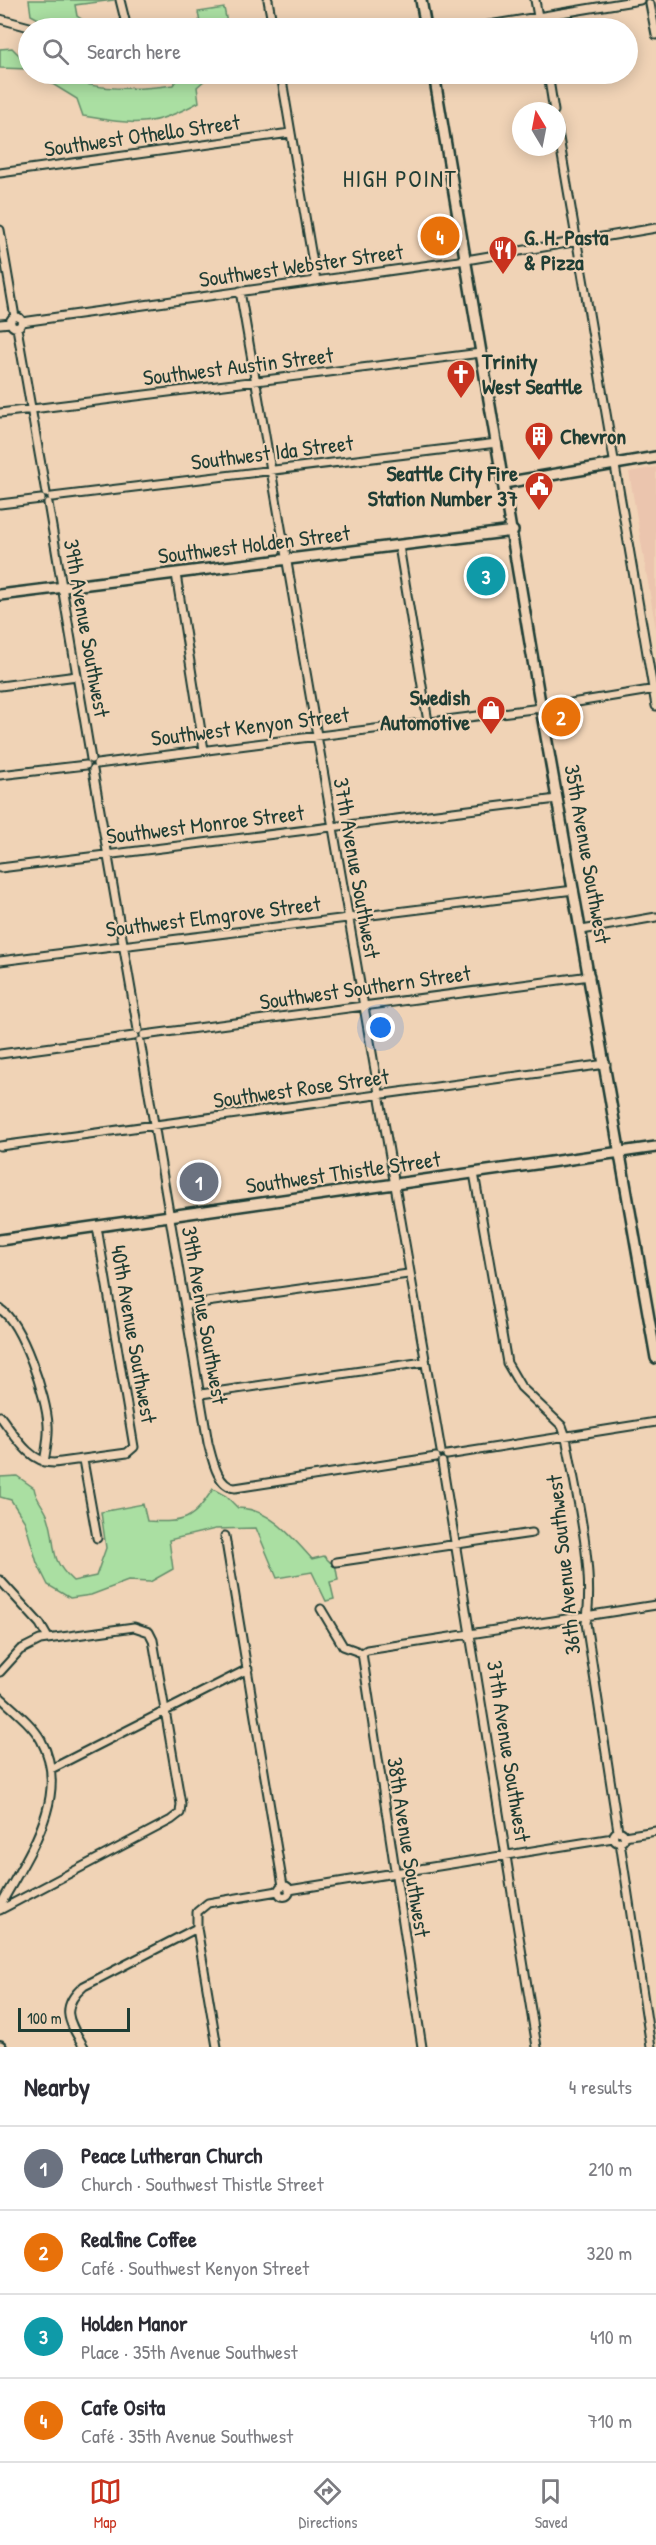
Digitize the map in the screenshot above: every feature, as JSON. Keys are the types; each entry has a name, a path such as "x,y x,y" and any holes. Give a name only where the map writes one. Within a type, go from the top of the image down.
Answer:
{"main road":[{"path":"421,0 424,18"},
{"name":"35th Avenue Southwest","path":"436,84 513,531 541,708 606,1064 656,1358"},
{"path":"504,483 656,458"},
{"name":"Southwest Holden Street","path":"0,595 513,531"},
{"name":"Southwest Thistle Street","path":"0,1240 656,1147"}],"street":[{"path":"120,0 124,18"},
{"path":"268,0 271,18"},
{"path":"535,0 538,17"},
{"path":"532,18 647,1 656,35"},
{"path":"0,19 18,24"},
{"path":"283,84 316,281"},
{"path":"550,84 553,102"},
{"name":"Southwest Othello Street","path":"0,173 290,133"},
{"path":"562,156 656,706"},
{"name":"Southwest Webster Street","path":"0,324 466,260 656,228"},
{"name":"39th Avenue Southwest","path":"0,230 212,1459 227,1486 235,1488 442,1456"},
{"name":"37th Avenue Southwest","path":"240,291 408,1274 472,1633 537,2047"},
{"name":"Southwest Austin Street","path":"0,413 481,353"},
{"name":"Southwest Ida Street","path":"0,504 497,443"},
{"path":"399,546 428,722"},
{"path":"176,574 204,750"},
{"path":"0,686 77,676"},
{"name":"Southwest Kenyon Street","path":"0,776 541,708 654,689"},
{"name":"Southwest Monroe Street","path":"0,868 557,799"},
{"name":"Southwest Elmgrove Street","path":"0,961 574,890"},
{"path":"582,930 656,917"},
{"name":"Southwest Southern Street","path":"0,1054 590,976"},
{"name":"Southwest Rose Street","path":"0,1146 606,1064"},
{"name":"36th Avenue Southwest","path":"474,1173 507,1363 521,1387 562,1426 566,1437 583,1534 590,1606 586,1623 651,2047"},
{"name":"40th Avenue Southwest","path":"83,1460 127,1453 134,1447 97,1227"},
{"path":"186,1305 408,1274"},
{"path":"0,1309 13,1320 21,1334 44,1401 48,1424 44,1462"},
{"path":"201,1394 424,1362"},
{"path":"0,1416 32,1455 44,1462 83,1460 97,1538"},
{"path":"442,1456 656,1422"},
{"path":"336,1562 532,1533"},
{"path":"225,1536 283,1889"},
{"path":"0,1580 33,1616 48,1638"},
{"path":"321,1609 343,1646 362,1653 367,1650 656,1605"},
{"path":"0,1672 24,1647 48,1638 134,1627 148,1632 153,1640 181,1804 180,1813 171,1820 0,1908"},
{"name":"38th Avenue Southwest","path":"362,1653 422,2047"},
{"path":"51,1769 248,1669"},
{"path":"0,1697 41,1740 51,1769 51,1796 42,1825 0,1908"},
{"path":"214,2046 197,1928 197,1912 208,1903 283,1889 656,1831"},
{"path":"84,2047 69,2018 70,2003 76,1992 197,1928"}],"shaded area":[{"path":"656,467 656,629 629,472"}],"green space":[{"path":"29,0 114,0 75,5 77,16 80,18 37,18 31,15"},
{"path":"224,8 226,18 199,18 198,12"},
{"path":"12,48 18,54 18,69 0,68 0,49"},
{"path":"52,84 148,88 174,84 200,84 197,87 199,102 168,116 143,122 83,116 77,99"},
{"path":"17,1476 34,1488 48,1517 56,1558 73,1581 96,1576 106,1548 101,1512 143,1504 147,1521 179,1520 193,1514 213,1489 226,1496 238,1508 249,1509 270,1518 288,1533 312,1559 324,1556 330,1562 335,1563 338,1580 330,1582 334,1599 326,1601 312,1572 277,1578 256,1528 215,1529 169,1540 173,1569 150,1582 128,1581 91,1595 70,1598 48,1585 37,1563 25,1522 11,1500 0,1497 0,1477"}],"place":[{"name":"Cafe Osita","path":"440,236"},
{"name":"G. H. Pasta & Pizza","path":"503,276"},
{"name":"Trinity West Seattle","path":"461,400"},
{"name":"Chevron","path":"539,462"},
{"name":"Seattle City Fire Station Number 37","path":"539,512"},
{"name":"Holden Manor","path":"486,576"},
{"name":"Realfine Coffee","path":"561,717"},
{"name":"Swedish Automotive","path":"491,736"},
{"name":"Peace Lutheran Church","path":"199,1182"}],"district":[{"name":"HIGH POINT","path":"400,179"}]}
